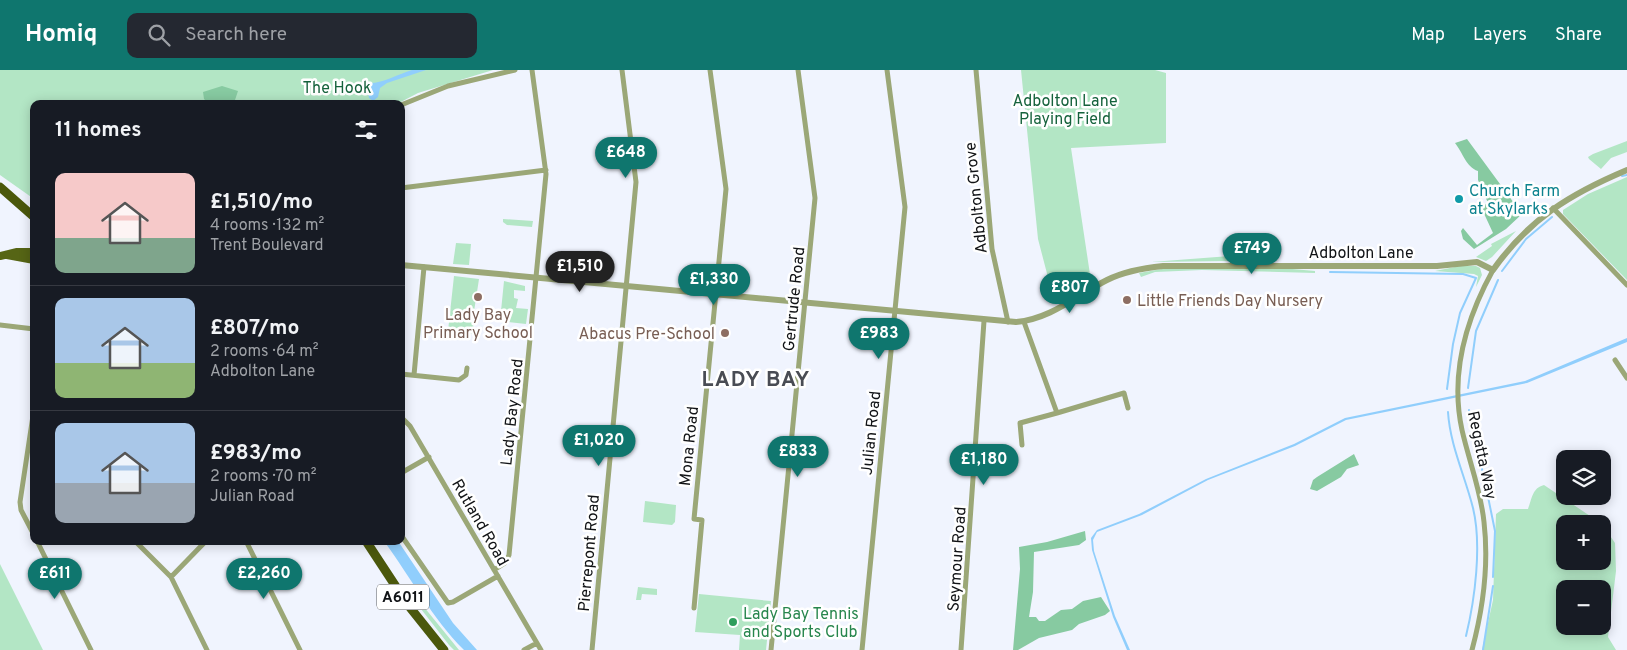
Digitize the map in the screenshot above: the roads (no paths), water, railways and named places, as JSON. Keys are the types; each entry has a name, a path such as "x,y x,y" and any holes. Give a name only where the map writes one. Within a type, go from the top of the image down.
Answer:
{"highway":[{"path":"0,187 30,213"},
{"name":"A6011","path":"369,545 408,605 444,650"}],"main road":[{"path":"4,256 17,252 30,252"},
{"path":"4,256 30,259"}],"street":[{"path":"405,103 456,84 515,70"},
{"name":"Lady Bay Road","path":"494,570 505,563 510,555 546,170 532,70"},
{"name":"Pierrepont Road","path":"592,650 636,182 622,70"},
{"name":"Mona Road","path":"694,608 702,520 694,519 726,189 710,70"},
{"name":"Gertrude Road","path":"771,650 815,198 798,70"},
{"name":"Julian Road","path":"862,650 905,207 887,70"},
{"name":"Adbolton Grove","path":"976,70 992,249 1008,322"},
{"path":"405,188 546,170"},
{"path":"1493,270 1521,235 1553,208 1585,189 1627,170"},
{"path":"1553,208 1627,284"},
{"path":"1233,264 1230,245 1244,246"},
{"name":"Adbolton Lane","path":"405,265 1008,322 1024,322 1054,311 1105,281 1134,270 1163,266 1233,264 1437,266 1477,262 1493,270"},
{"path":"414,375 424,267"},
{"name":"Regatta Way","path":"1472,650 1484,582 1486,546 1481,503 1462,428 1459,374 1464,337 1476,303 1493,270"},
{"name":"Seymour Road","path":"961,650 984,321"},
{"path":"1024,322 1057,412"},
{"path":"0,325 30,329"},
{"path":"1615,360 1627,378"},
{"path":"405,374 459,380 466,375 467,368"},
{"path":"1022,445 1020,424 1124,393 1128,408"},
{"name":"Rutland Road","path":"405,420 429,457 541,650"},
{"path":"30,455 20,502 21,510 30,527"},
{"path":"405,471 429,457"},
{"path":"405,541 448,603 498,576"},
{"path":"39,545 91,650"},
{"path":"139,545 171,577 207,650"},
{"path":"171,577 202,545"},
{"path":"248,545 300,650"},
{"path":"524,650 537,643"}],"water":[{"path":"412,70 426,70 387,83 380,88 378,97 372,100 369,98 368,83 384,80"},
{"path":"1627,338 1627,342 1527,383 1346,420 1295,446 1208,480 1142,515 1097,532 1093,540 1094,551 1115,616 1130,650 1127,650 1113,617 1092,550 1091,538 1097,530 1139,514 1206,479 1294,444 1345,418 1525,381"},
{"path":"387,545 401,545 453,623 477,650 464,650 452,638"}],"waterway":[{"path":"1622,176 1627,175"},
{"path":"1502,271 1526,239 1552,217"},
{"path":"1330,272 1463,274 1476,278 1460,313 1453,344 1447,389"},
{"path":"1468,388 1476,331 1498,280"},
{"path":"1469,410 1484,477"},
{"path":"1448,412 1455,448 1476,523 1475,589 1466,636"},
{"path":"1486,487 1495,531 1493,577"},
{"path":"1483,650 1493,586"}],"place":[{"name":"Church Farm at Skylarks","path":"1459,199"},
{"name":"Lady Bay Primary School","path":"478,297"},
{"name":"Little Friends Day Nursery","path":"1127,300"},
{"name":"Abacus Pre-School","path":"725,333"},
{"name":"Lady Bay Tennis and Sports Club","path":"733,622"}],"district":[{"name":"LADY BAY","path":"756,379"}],"park label":[{"name":"The Hook","path":"337,87"},
{"name":"Adbolton Lane Playing Field","path":"1065,109"}]}
